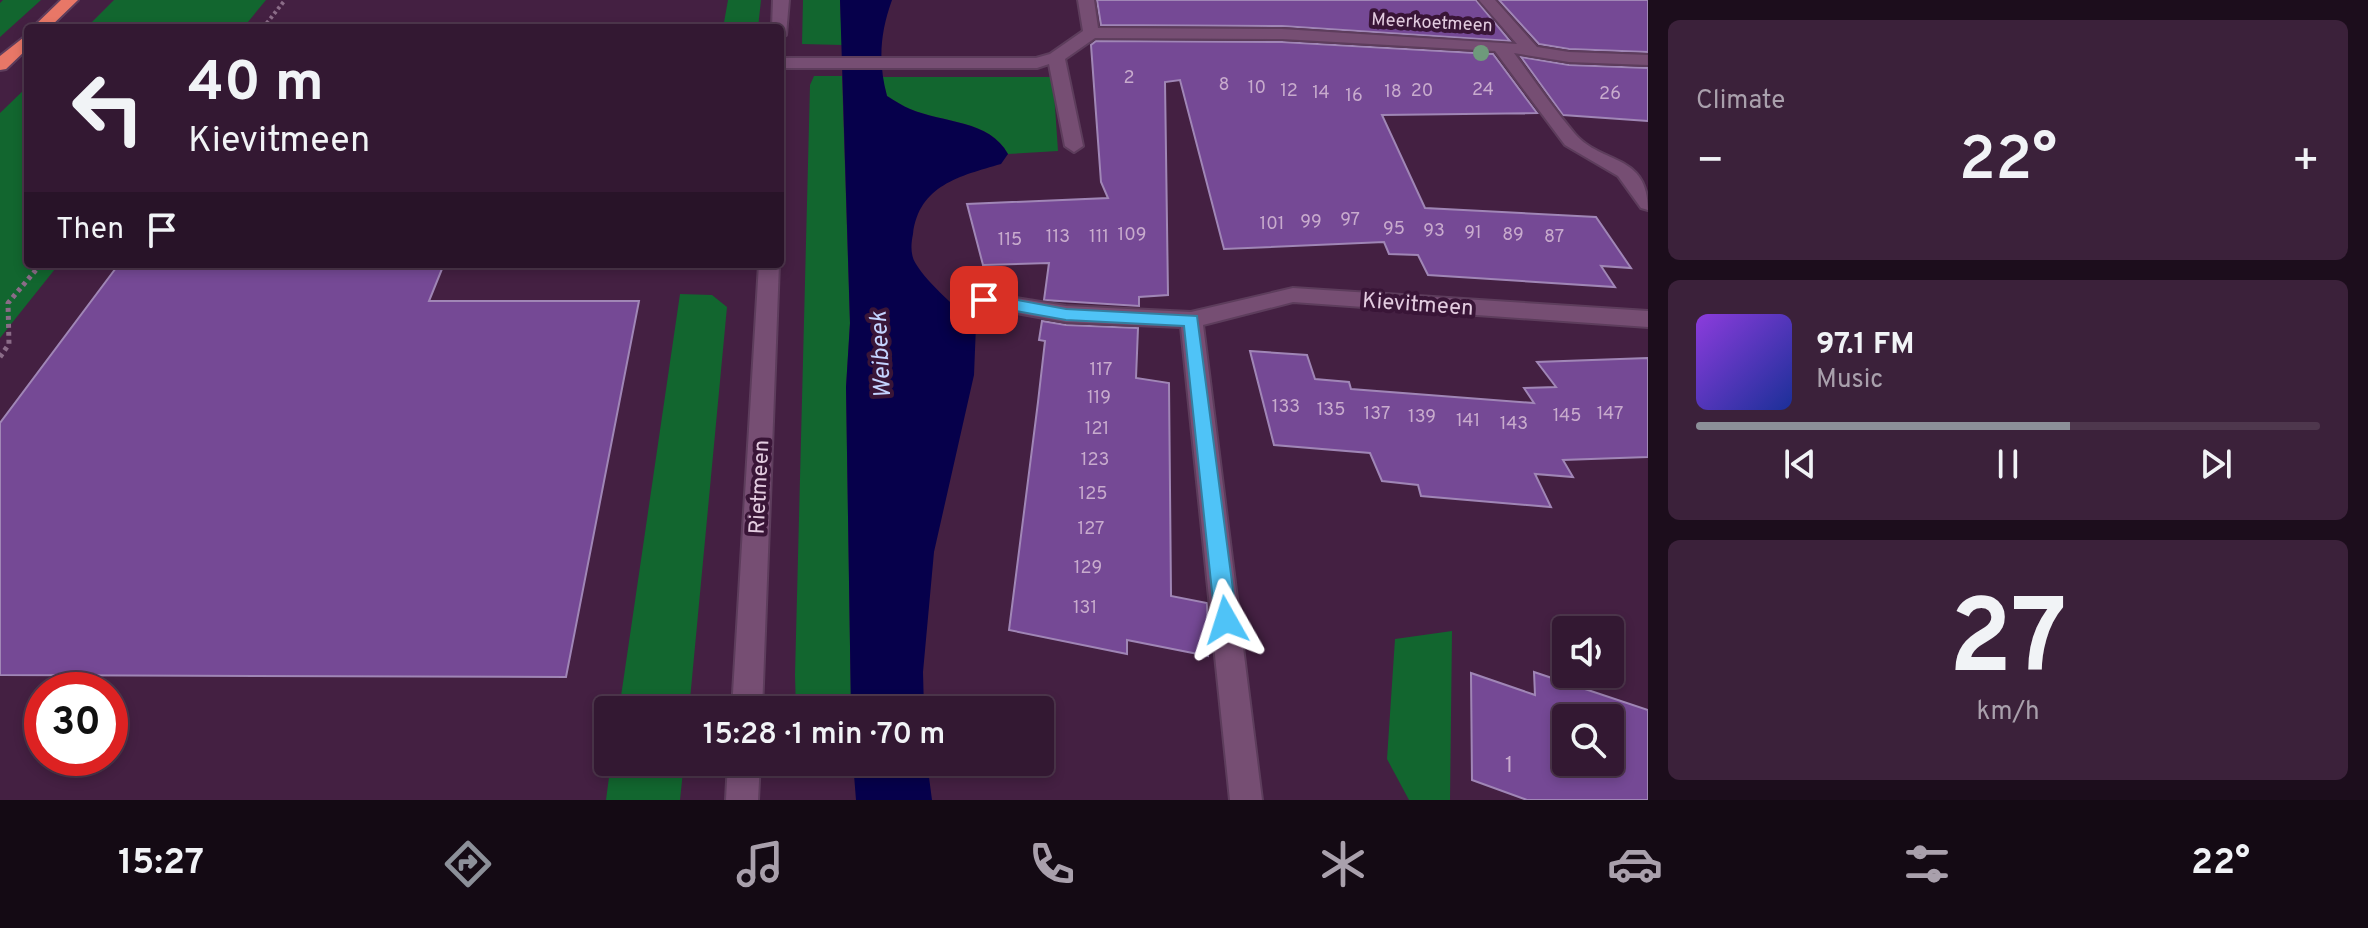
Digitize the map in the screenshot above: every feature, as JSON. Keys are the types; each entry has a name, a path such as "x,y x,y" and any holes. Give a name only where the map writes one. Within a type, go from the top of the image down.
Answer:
{"highway":[{"path":"44,24 70,0"},
{"path":"0,65 24,43"}],"street":[{"path":"780,24 781,0"},
{"path":"784,63 1037,63 1056,57 1091,33 1086,0"},
{"name":"Meerkoetmeen","path":"1487,0 1530,49"},
{"name":"Meerkoetmeen","path":"1091,33 1282,34 1500,46 1569,57 1648,60"},
{"path":"1500,46 1571,141 1625,172 1648,204"},
{"path":"1056,57 1074,146"},
{"name":"Rietmeen","path":"748,696 769,268"},
{"name":"Kievitmeen","path":"984,300 1066,314 1191,320 1293,295 1648,319"},
{"path":"1191,320 1246,800"},
{"path":"742,800 743,776"}],"path":[{"path":"273,0 278,9"},
{"path":"266,24 285,0"},
{"path":"0,357 9,344 8,303 38,268"}],"green space":[{"path":"3,0 41,0 0,37 0,3"},
{"path":"114,0 266,0 246,24 90,24"},
{"path":"728,0 761,0 758,24 724,24"},
{"path":"803,0 840,0 842,45 802,44"},
{"path":"814,76 842,76 850,323 846,388 851,696 796,696 810,85"},
{"path":"882,77 1053,77 1058,151 1008,154 1000,143 978,129 923,114 898,103 887,96"},
{"path":"24,90 24,268 56,268 0,338 0,113"},
{"path":"680,294 712,295 727,307 690,696 621,696"},
{"path":"1452,631 1450,800 1409,800 1387,759 1395,639"},
{"path":"609,776 683,776 680,800 606,800"}],"water":[{"name":"Weibeek","path":"840,0 892,0 882,48 887,96 923,114 978,129 1000,143 1008,154 1001,164 971,173 933,193 917,217 912,238 913,257 921,272 976,325 974,375 934,552 924,696 851,696 846,387 850,323"},
{"path":"854,776 929,776 932,800 856,800"}],"building":[{"path":"1097,0 1476,0 1510,41 1282,26 1101,25"},
{"path":"1499,0 1648,0 1648,52 1569,49 1539,44"},
{"path":"1096,41 1282,42 1493,54 1537,113 1382,115 1425,208 1596,217 1631,268 1601,266 1615,287 1428,275 1418,255 1389,254 1384,242 1224,249 1180,80 1165,82 1168,295 1139,297 1139,306 1044,300 1049,263 983,265 967,204 1108,198 1101,182 1091,45"},
{"path":"1521,57 1569,65 1648,68 1648,121 1563,115"},
{"path":"116,268 442,268 429,301 639,301 566,677 128,675 128,672 24,672 24,675 0,675 0,423"},
{"path":"1042,321 1138,328 1136,378 1169,383 1171,596 1207,603 1208,656 1127,640 1127,654 1009,630 1045,341 1039,340"},
{"path":"1250,351 1307,355 1315,379 1349,382 1351,389 1534,403 1524,388 1556,387 1537,362 1648,358 1648,457 1563,460 1573,477 1535,474 1551,507 1421,496 1418,485 1382,481 1370,453 1274,445"},
{"path":"1534,672 1552,678 1552,688 1582,688 1648,710 1648,800 1527,800 1472,780 1471,673 1535,695"}],"route":[{"path":"984,300 1066,314 1191,320 1226,620"}]}
